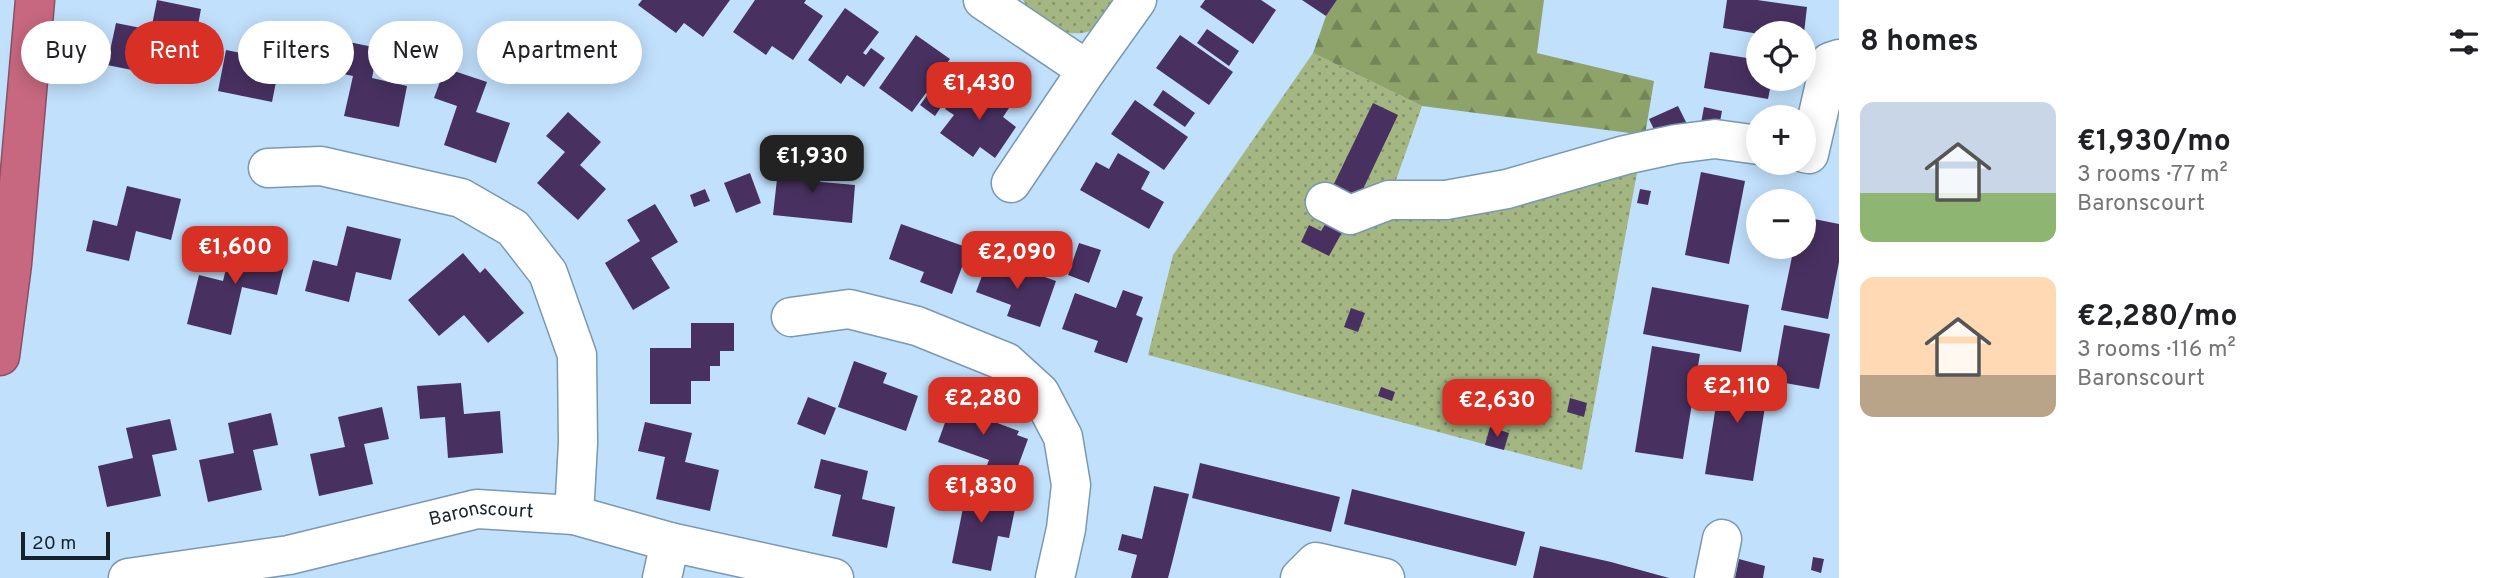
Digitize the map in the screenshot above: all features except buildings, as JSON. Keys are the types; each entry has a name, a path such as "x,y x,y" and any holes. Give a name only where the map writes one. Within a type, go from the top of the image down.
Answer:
{"highway":[{"path":"0,356 12,264 35,0"}],"street":[{"path":"984,0 1087,70"},
{"path":"1011,183 1137,0"},
{"path":"1816,123 1830,62 1839,59"},
{"path":"1325,202 1350,215 1389,200 1446,200 1507,189 1625,155 1675,144 1715,139 1746,143"},
{"path":"268,168 321,166 461,198 513,228 548,274 577,355 578,443 575,514"},
{"path":"791,317 849,309 917,326 1006,362 1040,393 1063,436 1071,485 1066,528 1055,578"},
{"name":"Baronscourt","path":"128,578 289,555 477,509 575,514 666,560 834,578"},
{"path":"1714,578 1722,538"},
{"path":"1300,578 1316,562 1385,578"}],"green space":[{"path":"1023,0 1118,0 1101,25 1088,32 1077,33 1045,24"},
{"path":"1337,0 1544,0 1537,53 1654,81 1645,135 1422,106 1313,53 1326,16"},
{"path":"1313,53 1422,106 1389,200 1639,162 1582,470 1148,355 1173,255"}]}
